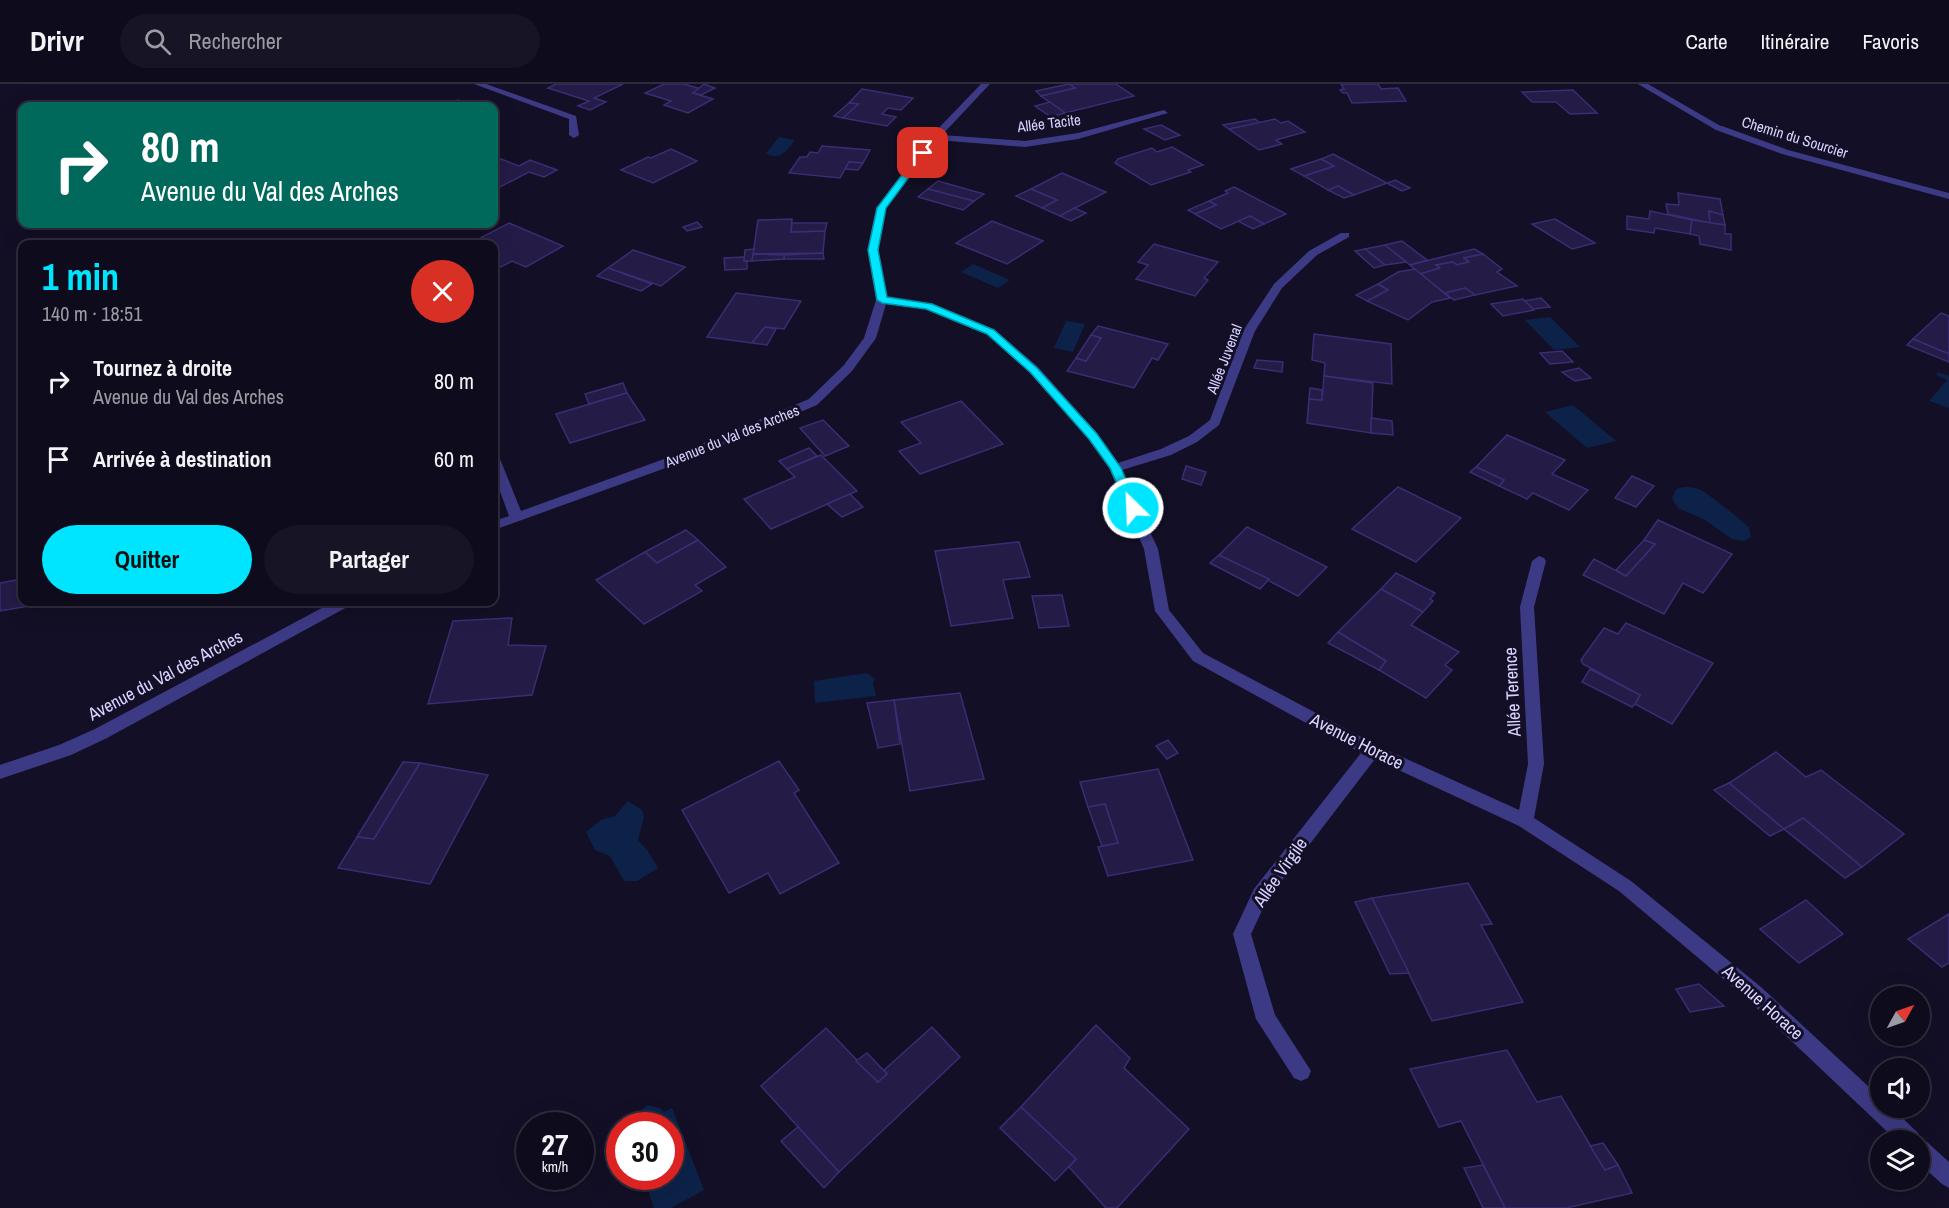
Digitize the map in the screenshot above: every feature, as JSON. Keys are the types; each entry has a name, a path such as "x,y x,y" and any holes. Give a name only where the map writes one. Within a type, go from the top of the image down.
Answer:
{"street":[{"path":"478,84 573,118 573,135"},
{"name":"Avenue du Val des Arches","path":"498,524 680,458 813,402 848,368 870,338 882,300 873,250 881,208 935,137 987,84"},
{"name":"Chemin du Sourcier","path":"1642,84 1682,109 1719,128 1785,152 1949,196"},
{"name":"Allée Tacite","path":"935,137 1025,144 1078,136 1164,113"},
{"name":"Allée Juvenal","path":"1115,468 1166,452 1192,439 1215,422 1249,331 1278,286 1313,253 1345,235"},
{"name":"Avenue Horace","path":"882,300 928,306 991,332 1034,370 1093,436 1115,468 1151,549 1162,611 1198,657 1372,750 1525,821 1625,886 1736,977 1900,1130"},
{"path":"498,469 516,516"},
{"name":"Allée Terence","path":"1525,821 1536,764 1527,607 1539,561"},
{"name":"Avenue du Val des Arches","path":"0,772 64,750 173,696 336,606"},
{"name":"Allée Virgile","path":"1301,1071 1266,1018 1242,934 1260,896 1372,750"},
{"path":"1930,1159 1949,1177"}],"water":[{"path":"779,137 795,140 778,156 766,153"},
{"path":"973,264 1010,280 998,288 961,272"},
{"path":"1550,317 1580,347 1554,350 1525,320"},
{"path":"1066,321 1085,324 1073,352 1054,348"},
{"path":"1938,372 1949,376 1949,408 1929,401 1947,380 1936,375"},
{"path":"1573,405 1616,441 1587,448 1545,412"},
{"path":"1683,487 1699,489 1710,496 1749,528 1751,537 1744,541 1732,539 1705,520 1678,508 1672,498 1676,489"},
{"path":"867,673 875,679 873,683 876,696 815,703 814,681"},
{"path":"628,801 642,810 644,817 638,840 658,868 637,881 624,881 610,856 595,850 586,832 601,820 615,816"},
{"path":"648,1105 660,1108 664,1112 640,1112"},
{"path":"684,1139 704,1190 671,1208 654,1208 648,1190 684,1190"}],"building":[{"path":"556,84 623,84 594,98 606,102 590,110 578,106 589,101 548,88"},
{"path":"664,84 684,84 701,89 693,93 713,99 688,113 664,105 671,101 645,93"},
{"path":"704,84 715,88 701,95 693,93"},
{"path":"1069,84 1116,84 1134,96 1065,113 1041,96 1075,88"},
{"path":"1069,84 1075,88 1041,96 1036,91"},
{"path":"1341,84 1378,84 1381,89 1398,88 1406,101 1352,103 1347,93 1340,90 1344,89"},
{"path":"862,89 913,98 901,110 888,108 882,114 896,117 887,126 843,118 858,104 849,103"},
{"path":"1573,90 1597,113 1570,114 1556,102 1532,102 1522,92"},
{"path":"1050,102 1065,113 1051,117 1035,106"},
{"path":"849,103 858,104 843,118 834,116"},
{"path":"1255,119 1260,123 1229,129 1223,125"},
{"path":"1275,119 1281,123 1288,121 1305,132 1276,140 1282,144 1259,150 1229,129"},
{"path":"1161,125 1180,135 1165,140 1144,129"},
{"path":"822,146 870,150 863,163 849,162 840,178 789,173 800,157 807,157 810,152 818,153"},
{"path":"1172,147 1203,165 1188,170 1191,172 1151,185 1115,163 1118,159 1152,148 1157,152"},
{"path":"671,149 697,161 653,183 621,170 648,157 651,158"},
{"path":"1333,154 1387,183 1354,195 1338,186 1328,190 1304,176 1334,166 1321,159"},
{"path":"501,159 519,166 530,160 557,170 544,177 529,172 498,188 498,161"},
{"path":"1321,159 1334,166 1304,176 1291,169"},
{"path":"849,162 863,163 858,170 845,169"},
{"path":"1062,173 1106,192 1060,216 1042,208 1057,200 1031,189"},
{"path":"1395,180 1410,188 1402,191 1387,183"},
{"path":"938,181 984,194 974,201 928,189"},
{"path":"1338,186 1354,195 1344,198 1328,190"},
{"path":"1234,187 1286,214 1264,224 1250,216 1221,229 1195,214 1216,205 1209,201 1228,193 1225,191"},
{"path":"928,189 974,201 963,210 918,197"},
{"path":"1031,189 1057,200 1042,208 1016,196"},
{"path":"1678,193 1720,199 1723,215 1709,211 1710,223 1668,214 1666,204 1679,205"},
{"path":"1209,201 1216,205 1195,214 1188,210"},
{"path":"1074,208 1086,213 1071,221 1060,216"},
{"path":"1650,211 1692,220 1690,234 1655,228 1654,233 1627,229 1627,216 1649,219"},
{"path":"1709,211 1723,215 1725,225 1710,223"},
{"path":"1250,216 1264,224 1253,229 1238,221"},
{"path":"792,219 791,232 825,231 823,253 753,254 758,220"},
{"path":"1555,219 1595,243 1572,249 1532,224"},
{"path":"1692,220 1725,225 1725,234 1731,234 1731,250 1700,244 1699,236 1690,234"},
{"path":"992,221 1043,241 1007,264 956,243"},
{"path":"697,222 702,227 687,231 683,227"},
{"path":"509,223 563,246 526,267 512,261 501,267 498,265 498,240 477,240"},
{"path":"792,223 827,223 825,231 791,232"},
{"path":"1402,241 1427,260 1410,265 1385,245"},
{"path":"1154,244 1218,262 1204,278 1208,280 1195,296 1136,279 1148,265 1138,262"},
{"path":"1385,245 1406,262 1385,265 1365,249"},
{"path":"754,249 752,261 744,261 745,250"},
{"path":"1365,249 1385,265 1374,268 1355,251"},
{"path":"1474,249 1483,254 1464,258 1469,262 1457,265 1453,262 1436,265 1440,268 1420,274 1410,265"},
{"path":"633,250 685,267 661,286 608,268"},
{"path":"823,253 824,259 784,259 784,255"},
{"path":"753,254 784,255 784,259 752,261"},
{"path":"1483,254 1502,269 1497,272 1517,286 1475,295 1465,288 1445,293 1420,274 1440,268 1436,265 1453,262 1457,265 1469,262 1464,258"},
{"path":"744,257 744,261 747,261 747,269 725,270 724,258"},
{"path":"608,268 652,284 641,291 597,276"},
{"path":"1415,269 1450,298 1432,302 1408,320 1367,301 1388,290 1378,284 1398,272"},
{"path":"1378,284 1388,290 1367,301 1356,295"},
{"path":"1465,288 1475,295 1454,300 1445,293"},
{"path":"736,293 801,301 784,329 765,327 752,343 707,337"},
{"path":"1541,298 1550,307 1533,309 1524,301"},
{"path":"1523,299 1534,310 1503,316 1491,304"},
{"path":"1941,313 1949,316 1949,354 1913,339"},
{"path":"1098,326 1168,344 1158,360 1152,358 1134,388 1067,371 1076,358 1086,361 1101,338 1091,335"},
{"path":"765,327 776,329 767,345 752,343"},
{"path":"1314,334 1391,344 1392,384 1324,376 1325,363 1312,360"},
{"path":"1091,335 1101,338 1086,361 1076,358"},
{"path":"1913,339 1949,354 1949,362 1907,345"},
{"path":"1562,351 1573,362 1550,364 1540,353"},
{"path":"1257,360 1283,362 1282,372 1254,368"},
{"path":"1579,368 1591,378 1575,381 1562,372"},
{"path":"1324,376 1373,383 1371,433 1307,423 1309,399 1322,400"},
{"path":"623,383 627,393 589,404 585,394"},
{"path":"1310,388 1322,390 1322,400 1309,399"},
{"path":"627,393 645,420 570,443 556,414"},
{"path":"961,401 1003,444 920,474 899,451 921,443 901,422"},
{"path":"1371,418 1392,421 1393,435 1371,433"},
{"path":"823,420 849,446 825,456 800,428"},
{"path":"1507,435 1565,460 1552,474 1588,490 1569,510 1533,493 1527,499 1499,486 1504,480 1476,467"},
{"path":"809,448 817,456 787,469 779,461"},
{"path":"821,455 857,491 771,529 744,499 795,477 787,469"},
{"path":"1186,466 1206,472 1201,485 1182,479"},
{"path":"1476,467 1504,480 1499,486 1470,472"},
{"path":"1632,476 1654,486 1636,507 1615,498"},
{"path":"1398,487 1461,518 1416,562 1352,529"},
{"path":"850,494 863,507 842,517 827,504"},
{"path":"1658,520 1732,554 1703,593 1683,583 1664,614 1583,575 1594,559 1626,576 1655,544 1644,540"},
{"path":"1247,527 1327,567 1298,596 1219,555"},
{"path":"686,530 698,540 657,563 645,552"},
{"path":"698,540 726,567 695,585 702,591 644,624 596,580 645,552 657,563"},
{"path":"1644,540 1655,544 1626,576 1616,570"},
{"path":"1019,542 1030,577 1003,580 1013,618 951,626 935,551"},
{"path":"1219,555 1269,579 1260,589 1210,563"},
{"path":"1396,573 1435,593 1430,599 1433,601 1423,612 1381,589"},
{"path":"18,580 18,606 29,606 0,611 0,583"},
{"path":"1381,589 1423,612 1411,625 1459,652 1445,665 1452,670 1426,698 1379,670 1386,661 1338,632"},
{"path":"1062,595 1069,626 1039,628 1032,596"},
{"path":"512,618 508,645 546,646 532,695 428,704 453,621"},
{"path":"1626,623 1713,663 1672,724 1635,704 1640,695 1583,664 1581,660 1604,628 1618,634"},
{"path":"1338,632 1386,661 1379,670 1328,643"},
{"path":"1590,669 1640,695 1635,704 1632,707 1582,682"},
{"path":"960,693 984,779 910,791 894,700"},
{"path":"894,700 900,744 878,748 867,703"},
{"path":"1168,740 1178,753 1167,759 1156,746"},
{"path":"1776,752 1806,777 1821,770 1904,834 1862,867 1803,818 1784,829 1729,783"},
{"path":"779,761 799,790 794,793 839,863 780,894 768,873 729,893 682,810"},
{"path":"403,762 420,763 374,839 357,837"},
{"path":"420,763 488,775 430,884 338,868 357,837 374,839"},
{"path":"1158,769 1193,860 1108,876 1098,847 1118,843 1105,804 1088,807 1080,782"},
{"path":"1729,783 1784,829 1770,836 1714,790"},
{"path":"1105,804 1118,843 1102,846 1088,807"},
{"path":"1803,818 1862,867 1845,878 1784,829"},
{"path":"1468,883 1492,924 1481,925 1523,1002 1432,1021 1372,898"},
{"path":"1372,898 1409,973 1390,974 1355,902"},
{"path":"1806,900 1843,934 1799,963 1760,929"},
{"path":"1949,914 1949,963 1942,967 1908,939"},
{"path":"1699,984 1724,1006 1690,1012 1676,989"},
{"path":"1096,1025 1130,1058 1124,1068 1189,1129 1117,1208 1106,1208 1069,1167 1076,1159 1021,1107"},
{"path":"932,1027 960,1057 839,1172 761,1086 826,1028 878,1082 887,1074 884,1070"},
{"path":"1507,1050 1537,1102 1561,1096 1605,1170 1618,1165 1632,1193 1566,1208 1505,1208 1461,1121 1439,1127 1410,1069"},
{"path":"867,1053 887,1074 878,1082 856,1061"},
{"path":"1021,1107 1076,1159 1055,1181 1000,1128"},
{"path":"798,1127 839,1172 824,1188 781,1141"},
{"path":"1603,1143 1618,1165 1605,1170 1590,1146"},
{"path":"1483,1165 1505,1208 1483,1208 1464,1168"}],"route":[{"path":"923,153 881,208 873,250 882,300 928,306 991,332 1034,370 1093,436 1115,468 1133,508"}]}
